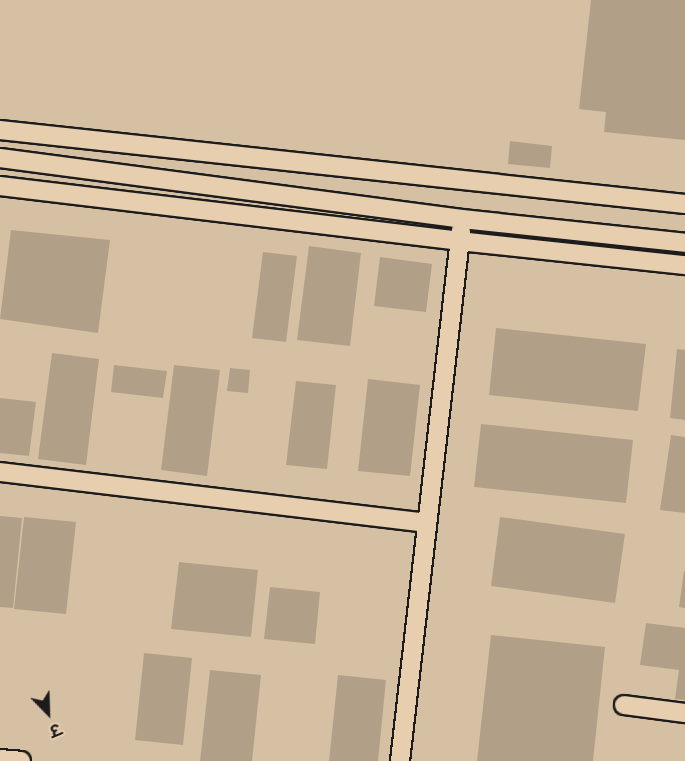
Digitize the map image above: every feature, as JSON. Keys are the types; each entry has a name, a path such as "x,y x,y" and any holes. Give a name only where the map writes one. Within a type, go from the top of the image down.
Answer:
{"street":[{"path":"0,130 685,204"},
{"path":"0,158 462,219 685,243"},
{"path":"0,186 459,241 685,265"},
{"path":"400,761 462,219"},
{"path":"0,472 427,524"},
{"path":"624,705 685,713"},
{"path":"0,759 21,761"}],"shaded area":[{"path":"0,0 685,0 685,761 0,761"}],"building":[{"path":"591,0 685,0 685,140 604,132 606,112 579,109"},
{"path":"510,141 552,146 550,168 508,164"},
{"path":"11,230 110,240 98,333 0,319"},
{"path":"309,246 361,253 350,346 297,340"},
{"path":"263,252 297,256 286,342 252,338"},
{"path":"380,257 432,264 426,312 374,306"},
{"path":"496,328 646,344 638,411 489,395"},
{"path":"677,349 685,350 685,420 670,418"},
{"path":"52,353 99,359 86,465 38,459"},
{"path":"114,365 167,371 163,398 111,392"},
{"path":"174,365 220,370 207,476 161,470"},
{"path":"230,368 250,370 248,393 227,391"},
{"path":"368,379 420,385 410,476 358,471"},
{"path":"296,381 336,385 327,469 286,465"},
{"path":"0,398 36,402 29,456 0,453"},
{"path":"481,424 633,440 626,503 474,487"},
{"path":"671,435 685,437 685,513 660,510"},
{"path":"0,516 22,518 13,608 0,607"},
{"path":"24,517 76,522 66,614 14,609"},
{"path":"500,517 625,534 615,603 491,586"},
{"path":"179,562 258,570 251,637 171,629"},
{"path":"685,571 685,608 679,607"},
{"path":"270,587 320,592 315,644 264,639"},
{"path":"646,623 685,628 685,700 675,699 679,670 640,665"},
{"path":"491,635 605,647 593,761 477,761"},
{"path":"144,653 192,658 183,745 135,740"},
{"path":"210,670 261,675 252,761 200,761"},
{"path":"338,675 386,680 378,761 329,761"}]}
